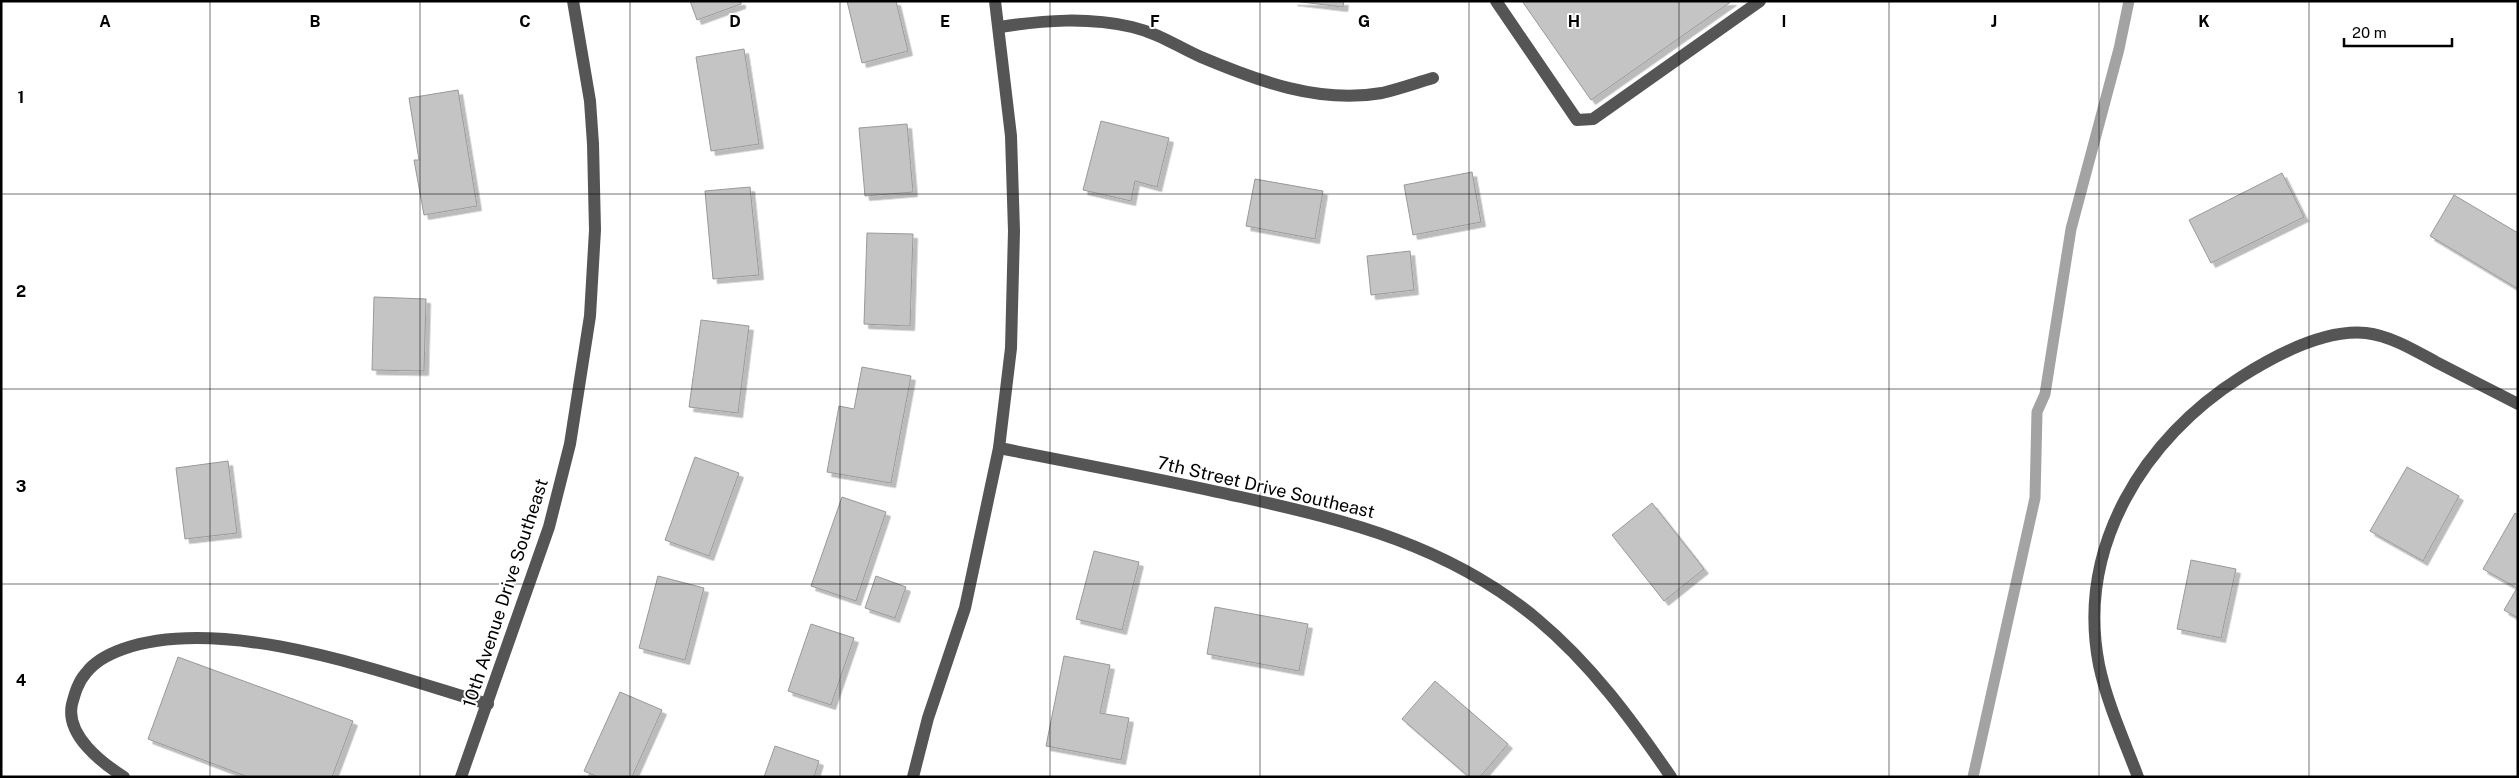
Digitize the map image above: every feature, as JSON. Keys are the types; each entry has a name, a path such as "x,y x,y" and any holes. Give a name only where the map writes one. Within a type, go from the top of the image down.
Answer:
{"street":[{"name":"10th Avenue Drive Southeast","path":"462,777 549,527 570,444 590,316 595,230 593,144 590,102 573,1"},
{"path":"912,777 928,718 965,608 999,448 1011,348 1014,231 1011,136 1000,27 995,1"},
{"path":"1496,1 1576,120 1593,119 1760,1"},
{"path":"1000,27 1032,22 1066,20 1099,22 1131,27 1163,36 1199,56 1237,72 1291,89 1327,94 1381,93 1433,78"},
{"path":"2138,777 2112,708 2099,665 2096,643 2096,598 2103,553 2118,511 2145,466 2179,426 2218,391 2263,363 2338,333 2366,333 2394,340 2518,404"},
{"name":"7th Street Drive Southeast","path":"999,448 1212,490 1330,517 1386,534 1439,556 1505,596 1537,619 1579,657 1632,720 1671,777"},
{"path":"124,777 105,764 82,741 75,728 72,708 76,689 86,673 109,654 156,641 200,638 284,648 329,657 488,704"}],"building":[{"path":"690,1 741,1 741,4 697,20"},
{"path":"847,1 896,1 908,51 862,63"},
{"path":"1293,1 1344,1 1343,7"},
{"path":"1522,1 1732,1 1591,100"},
{"path":"744,49 759,144 711,151 696,57"},
{"path":"458,90 477,206 424,215 414,160 419,160 409,98"},
{"path":"1101,121 1169,138 1157,187 1135,181 1131,201 1083,190"},
{"path":"907,124 913,192 865,196 859,128"},
{"path":"1472,172 1481,222 1413,235 1404,185"},
{"path":"2282,173 2304,217 2211,263 2189,220"},
{"path":"1255,179 1323,191 1315,239 1246,226"},
{"path":"750,187 759,275 713,279 705,191"},
{"path":"2454,195 2518,233 2518,289 2430,236"},
{"path":"867,233 913,234 910,326 864,324"},
{"path":"1410,251 1414,290 1371,295 1367,256"},
{"path":"374,297 426,299 424,371 372,370"},
{"path":"701,320 749,326 738,413 689,407"},
{"path":"862,367 911,376 891,483 827,472 839,406 854,409"},
{"path":"695,457 739,473 709,556 665,540"},
{"path":"228,461 237,533 185,539 176,468"},
{"path":"2407,467 2459,496 2423,561 2370,531"},
{"path":"842,497 886,512 856,601 811,586"},
{"path":"1652,503 1704,569 1664,601 1612,535"},
{"path":"2515,513 2518,515 2518,618 2504,610 2517,588 2483,569"},
{"path":"1094,551 1139,562 1122,630 1076,619"},
{"path":"2191,560 2236,569 2221,638 2177,629"},
{"path":"658,576 704,588 685,660 639,648"},
{"path":"876,576 906,587 895,618 865,608"},
{"path":"1215,607 1308,624 1299,671 1207,654"},
{"path":"811,624 854,638 831,705 788,691"},
{"path":"1064,656 1110,665 1100,713 1129,718 1121,760 1046,746"},
{"path":"178,657 353,721 332,777 248,777 148,739"},
{"path":"1435,681 1508,744 1480,777 1469,777 1402,719"},
{"path":"620,692 662,710 632,777 598,777 584,771"},
{"path":"775,746 819,761 814,777 764,777"}],"waterway":[{"path":"1973,777 2035,498 2037,412 2045,394 2071,229 2119,49 2129,1"}]}
